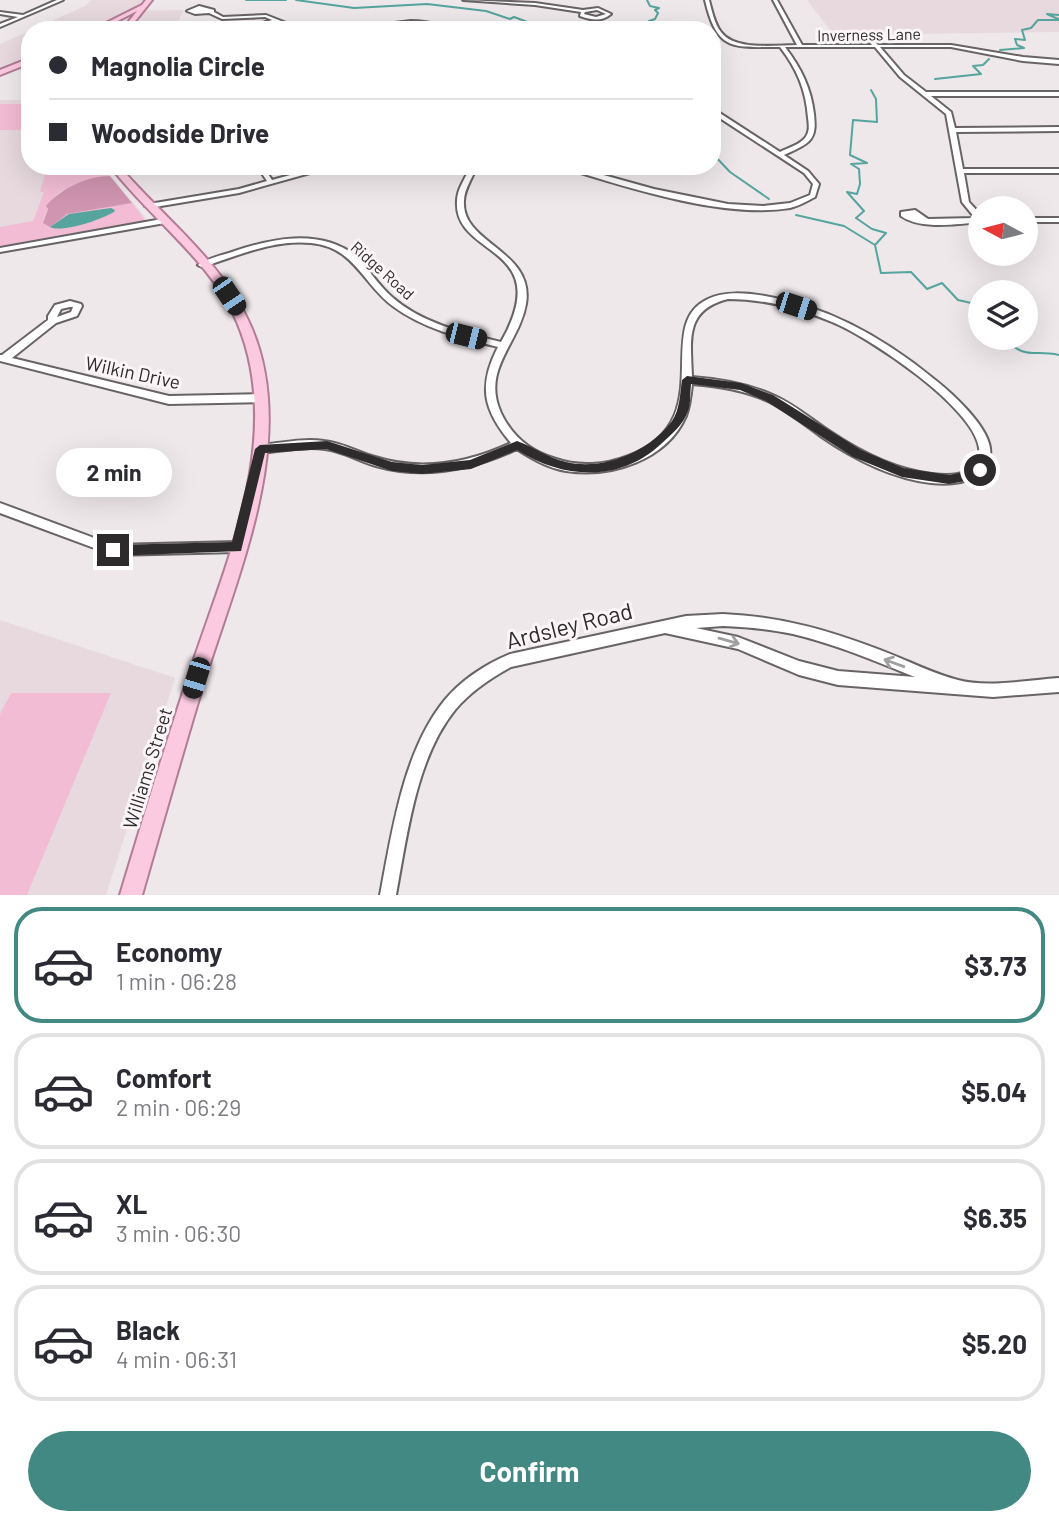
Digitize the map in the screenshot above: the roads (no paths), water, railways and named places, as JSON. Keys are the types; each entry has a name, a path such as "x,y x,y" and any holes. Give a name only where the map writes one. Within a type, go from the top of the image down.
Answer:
{"main road":[{"path":"113,21 149,0"},
{"path":"132,21 141,7"},
{"path":"17,70 21,67"},
{"path":"0,74 21,71"},
{"name":"Williams Street","path":"122,175 229,296 244,323 256,355 262,398 260,449 237,547 131,895"}],"street":[{"path":"0,26 61,0"},
{"path":"466,0 528,3 583,12 598,9 609,14 592,18 582,15 583,12"},
{"name":"Inverness Lane","path":"707,0 713,21"},
{"path":"775,0 800,47"},
{"path":"212,11 222,18 266,16 277,20"},
{"path":"0,13 25,16"},
{"path":"867,35 902,76 948,112 968,205"},
{"name":"Inverness Lane","path":"721,36 724,41 740,46 960,46 1023,60 1059,62"},
{"path":"779,155 805,142 812,128 810,97 805,79 782,47"},
{"path":"925,94 1059,94"},
{"path":"594,175 665,196 702,202 778,208 799,204 811,198 816,186 813,179 721,116"},
{"path":"953,130 1059,130"},
{"path":"960,171 1059,171"},
{"path":"266,175 271,183"},
{"path":"149,206 225,194 300,175"},
{"path":"470,175 461,196 461,214 473,232 508,259 518,274 522,290 519,313 492,368 490,392 493,408 517,445 540,459 589,469 620,464 658,442 676,424 683,409 690,324 697,307 729,296 785,303 856,330 924,375 960,410 977,432 985,450 985,463 977,472 955,479 902,473 857,454 769,398 741,387 687,380"},
{"path":"926,221 968,220"},
{"path":"1038,220 1059,220"},
{"path":"0,250 162,221"},
{"name":"Ridge Road","path":"202,265 257,245 321,243 348,254 388,298 401,308 453,332 502,345"},
{"path":"2,359 53,321"},
{"name":"Wilkin Drive","path":"2,359 169,400 262,398"},
{"path":"260,449 327,445 392,467 422,469 471,464 517,445"},
{"path":"0,509 113,550 237,547"},
{"name":"Ardsley Road","path":"388,895 402,825 419,765 444,713 456,699 491,670 509,661 663,626 726,618 781,624 821,634 958,687"},
{"name":"Ardsley Road","path":"663,626 738,643 826,676 1004,690 1059,685"}],"water":[{"path":"111,208 114,212 91,222 64,228 50,227 69,214"}],"waterway":[{"path":"246,0 286,0"},
{"path":"296,0 354,8 427,4 486,11 525,21"},
{"path":"647,0 650,6 659,8 655,10 658,13 655,19 649,21"},
{"path":"1058,19 1047,14 1059,15"},
{"path":"1000,50 1024,48 1017,45 1015,39 1025,40 1022,30 1031,28 1038,20 1059,20"},
{"path":"935,79 981,74 973,66 983,65 989,59"},
{"path":"871,90 876,99 877,122 853,120 850,155 867,163 851,164 859,169 860,184 857,194 847,192 864,211 856,218 872,229 886,233 875,245"},
{"path":"721,162 730,172 769,199"},
{"path":"796,215 844,226 875,245"},
{"path":"875,245 881,273 911,272 927,289 942,283 958,300 968,302"},
{"path":"1018,350 1059,355"}]}
